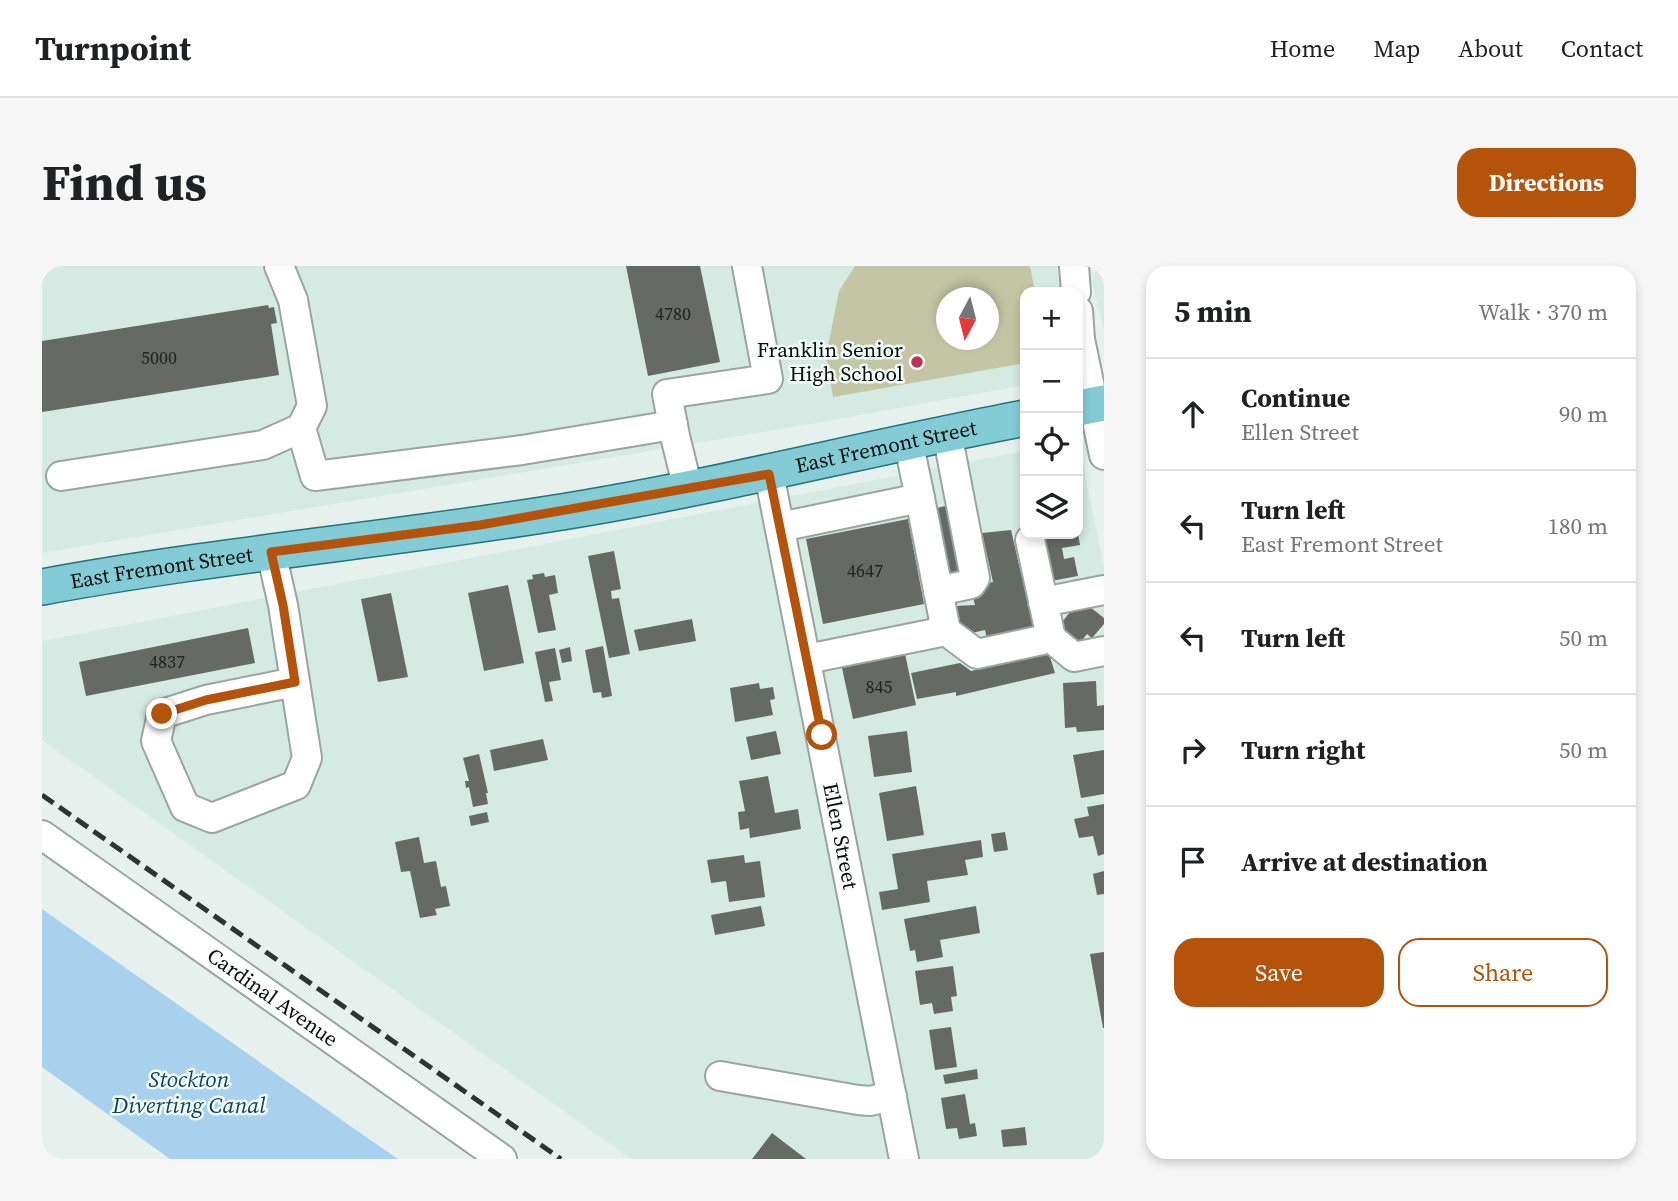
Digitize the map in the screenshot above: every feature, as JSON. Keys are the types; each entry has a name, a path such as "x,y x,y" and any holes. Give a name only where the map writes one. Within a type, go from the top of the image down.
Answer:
{"main road":[{"name":"East Fremont Street","path":"42,587 271,552 480,525 769,474 908,440 1020,419"},
{"path":"42,573 136,572"}],"street":[{"path":"279,266 293,300 312,405 302,428 315,476 522,450 673,425"},
{"path":"688,489 667,394 768,379 747,266"},
{"path":"1074,266 1076,287"},
{"path":"1082,350 1104,455"},
{"path":"61,476 263,444 302,428"},
{"path":"938,591 971,584 975,578 947,433"},
{"path":"908,440 946,631 977,654 1051,638"},
{"name":"Ellen Street","path":"769,474 904,1159"},
{"path":"780,527 920,498"},
{"path":"1030,540 1051,638 1074,657 1104,651"},
{"path":"271,552 283,605 307,758 296,785 212,818 185,807 156,741 162,714 206,700 295,682"},
{"path":"1043,602 1104,590"},
{"path":"807,659 946,631"},
{"name":"Cardinal Avenue","path":"42,835 502,1159"},
{"path":"720,1076 858,1100 870,1101 892,1096"}],"shaded area":[{"path":"42,266 1058,266 1059,287 1020,287 1020,386 822,422 42,553"},
{"path":"1097,266 1104,266 1104,330 1092,282"},
{"path":"1020,452 1020,539 1083,539 1083,465 1104,567 1104,1159 631,1159 42,740 42,641"}],"green space":[{"path":"855,266 1030,266 1034,287 1020,287 1020,364 833,397 826,356 839,291"}],"water":[{"name":"Stockton Diverting Canal","path":"42,909 398,1159 170,1159 42,1067"}],"building":[{"path":"626,266 700,266 720,362 648,376"},
{"path":"268,305 269,308 274,307 277,323 271,324 279,375 42,412 42,341"},
{"path":"949,505 963,571 946,574 929,510"},
{"path":"908,519 924,604 823,624 806,539"},
{"path":"1011,530 1022,578 1025,577 1034,628 987,639 985,630 963,635 955,606 975,605 970,586 993,582 982,533"},
{"path":"1045,539 1079,539 1080,545 1062,548 1064,559 1074,557 1078,576 1051,581 1041,552 1047,551"},
{"path":"614,551 621,589 611,591 612,599 619,598 630,654 609,658 588,556"},
{"path":"544,573 545,577 555,575 558,593 549,595 556,630 538,633 527,580 533,579 532,575"},
{"path":"508,585 524,663 484,671 468,593"},
{"path":"391,593 408,677 378,682 361,599"},
{"path":"1080,599 1104,618 1104,624 1092,638 1087,634 1077,647 1056,630"},
{"path":"692,619 696,641 639,651 634,630"},
{"path":"248,628 255,663 86,696 79,662"},
{"path":"603,646 612,696 602,698 601,692 593,693 585,650"},
{"path":"570,647 572,661 562,663 559,650"},
{"path":"555,648 561,680 549,682 553,701 545,702 535,652"},
{"path":"905,654 916,705 853,719 842,668"},
{"path":"1049,654 1055,673 956,696 956,692 917,699 911,673 960,663 971,671"},
{"path":"1096,681 1097,706 1104,705 1104,730 1077,732 1076,727 1065,728 1063,683"},
{"path":"759,683 760,689 773,687 775,699 770,700 773,715 735,722 730,688"},
{"path":"776,731 781,754 751,760 746,737"},
{"path":"907,731 912,772 874,777 868,736"},
{"path":"543,739 548,760 494,771 490,750"},
{"path":"1104,750 1104,794 1081,798 1073,755"},
{"path":"479,754 488,804 473,807 469,787 466,788 465,781 469,781 463,758"},
{"path":"768,776 775,813 798,809 801,829 750,838 749,828 740,830 738,812 745,811 739,781"},
{"path":"916,786 924,835 887,841 879,793"},
{"path":"1104,804 1104,854 1098,856 1093,836 1079,838 1074,819 1089,816 1087,807"},
{"path":"487,812 489,822 471,826 469,816"},
{"path":"1005,832 1008,850 994,852 991,834"},
{"path":"419,837 424,863 436,861 441,887 446,886 450,906 435,909 437,915 420,918 410,871 401,872 395,842"},
{"path":"981,840 983,857 965,860 968,875 927,881 930,902 882,910 879,892 898,889 892,854"},
{"path":"744,855 745,863 760,861 765,897 729,902 726,881 711,883 707,860"},
{"path":"1104,871 1104,894 1097,895 1093,874"},
{"path":"761,906 765,926 715,935 711,915"},
{"path":"976,906 980,933 940,940 943,957 917,962 915,950 910,951 904,919"},
{"path":"1104,952 1104,1028 1103,1028 1090,954"},
{"path":"953,966 957,996 951,997 953,1011 934,1014 932,1003 920,1005 915,971"},
{"path":"951,1027 957,1067 935,1070 929,1030"},
{"path":"977,1069 978,1079 945,1084 943,1075"},
{"path":"965,1094 970,1124 975,1123 977,1136 959,1139 957,1128 946,1129 941,1098"},
{"path":"1025,1127 1027,1145 1003,1147 1001,1130"},
{"path":"772,1133 806,1159 752,1159"}],"railway":[{"path":"42,795 561,1159"}],"place":[{"name":"Franklin Senior High School","path":"917,362"}],"route":[{"path":"162,714 206,700 295,682 283,605 271,552 480,525 769,474 822,735"}]}
